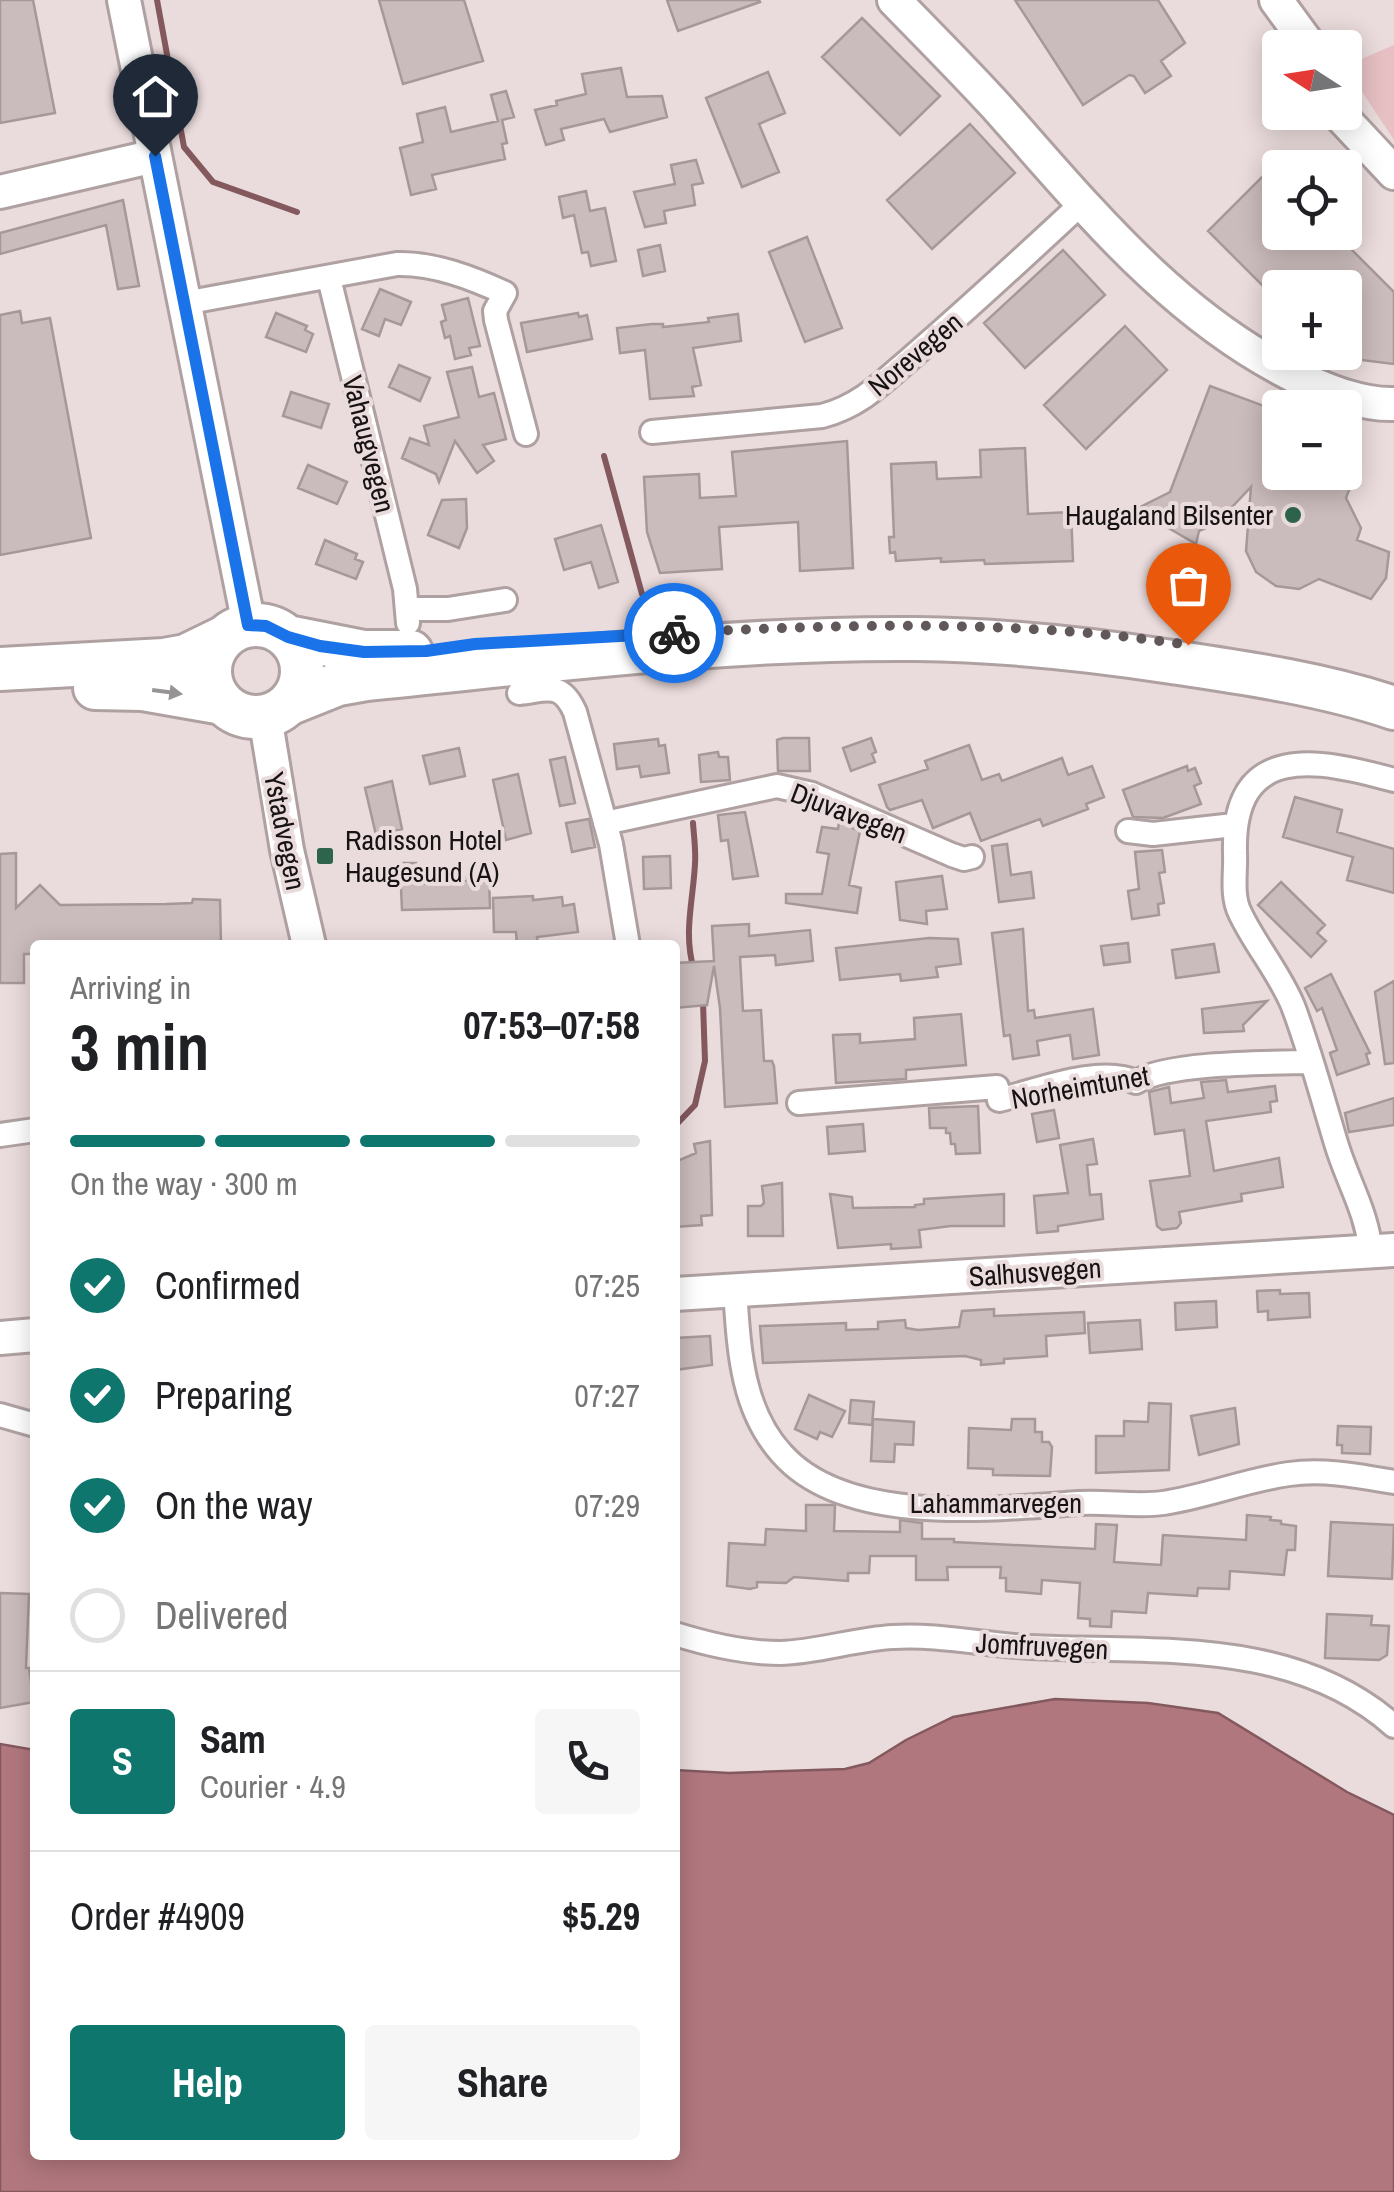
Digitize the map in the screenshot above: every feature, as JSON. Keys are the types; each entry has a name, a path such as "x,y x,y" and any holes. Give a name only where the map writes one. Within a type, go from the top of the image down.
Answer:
{"highway":[{"path":"0,670 164,660 253,633 320,646 391,652 787,628 955,626 1156,640 1394,684"},
{"path":"253,633 210,665 212,686 238,714 276,710 338,684 366,679 730,646 917,639 1135,655 1281,680 1394,708"},
{"path":"253,633 300,658 302,675 297,690 276,710"},
{"path":"0,692 143,689 224,703"}],"street":[{"path":"124,0 253,633"},
{"path":"894,0 966,73 1081,204 1167,289 1221,332 1284,370 1328,391 1394,404"},
{"path":"1252,0 1273,30"},
{"path":"1276,0 1298,30"},
{"path":"1362,108 1394,144"},
{"path":"1354,130 1394,173"},
{"path":"0,192 155,156"},
{"name":"Norevegen","path":"652,432 822,416 844,410 871,393 952,324 1081,204"},
{"path":"184,304 408,264 445,271 505,293 496,320 526,434"},
{"name":"Vahaugvegen","path":"329,278 405,589 407,616 505,600"},
{"path":"519,692 557,689 568,696 579,723 605,823 627,940"},
{"name":"Ystadvegen","path":"276,710 286,850 308,940"},
{"path":"1382,1251 1336,1145 1324,1094 1286,991 1239,911 1234,825 1255,783 1288,764 1337,766 1394,780"},
{"name":"Djuvavegen","path":"605,823 777,786 812,794 952,855 972,857"},
{"path":"1128,831 1152,834 1234,825"},
{"name":"Norheimtunet","path":"799,1104 997,1087 999,1100 1026,1091 1102,1078 1124,1077 1136,1082 1146,1076 1183,1070 1312,1062"},
{"path":"0,1135 30,1131"},
{"name":"Salhusvegen","path":"680,1294 1382,1251"},
{"name":"Lahammarvegen","path":"735,1290 742,1370 754,1412 783,1456 822,1486 846,1495 930,1507 1160,1504 1288,1474 1334,1472 1394,1482"},
{"path":"0,1338 30,1335"},
{"path":"0,1415 30,1424"},
{"name":"Jomfruvegen","path":"680,1635 778,1653 908,1637 1002,1646 1183,1652 1258,1660 1326,1680 1390,1715"}],"shaded area":[{"path":"1394,45 1394,140 1362,92 1362,59"},
{"path":"1055,1699 1148,1703 1218,1713 1347,1792 1394,1815 1394,2192 0,2192 0,1744 30,1749 30,2160 680,2160 680,1770 729,1773 845,1769 869,1763 953,1717"}],"building":[{"path":"0,0 33,0 55,113 0,123"},
{"path":"379,0 464,0 483,61 403,84"},
{"path":"667,0 759,0 760,2 678,31"},
{"path":"1015,0 1158,0 1185,43 1161,61 1171,76 1145,93 1134,76 1129,75 1083,105"},
{"path":"862,18 940,96 900,135 822,57"},
{"path":"621,68 627,97 662,96 667,117 610,132 604,119 561,129 564,140 546,145 535,110 586,94 582,74"},
{"path":"768,72 785,113 759,124 779,172 742,187 706,98"},
{"path":"506,91 514,117 502,120 507,143 502,144 505,159 432,175 436,189 411,195 400,148 423,142 417,114 445,107 451,132 498,121 491,95"},
{"path":"970,124 1015,173 932,249 887,200"},
{"path":"696,160 703,183 692,185 695,205 664,211 666,223 645,227 634,192 675,184 671,165"},
{"path":"1262,177 1262,250 1352,250 1394,292 1394,364 1362,360 1362,270 1262,270 1262,285 1208,231"},
{"path":"586,191 590,211 605,208 616,261 591,266 588,252 582,253 574,215 563,218 559,197"},
{"path":"123,200 139,286 118,289 106,225 0,254 0,233"},
{"path":"807,237 842,328 805,342 769,252"},
{"path":"660,245 665,271 643,276 638,250"},
{"path":"1063,250 1105,295 1025,368 984,323"},
{"path":"380,289 411,302 401,325 385,319 379,336 362,329"},
{"path":"468,298 480,346 469,348 471,355 455,359 450,336 445,338 441,322 446,320 442,305"},
{"path":"20,311 22,323 50,318 91,538 0,555 0,315"},
{"path":"276,313 307,326 305,330 313,334 306,352 266,337"},
{"path":"578,313 579,317 587,315 592,339 527,352 521,323"},
{"path":"738,314 741,341 693,348 701,385 692,387 694,396 650,399 645,350 620,353 617,328 709,322 708,318"},
{"path":"1125,326 1167,370 1086,449 1044,405"},
{"path":"399,365 430,378 420,401 389,387"},
{"path":"472,367 479,397 494,393 506,439 483,445 494,461 477,473 455,441 439,482 436,474 402,458 410,438 429,445 424,426 459,417 447,372"},
{"path":"1210,386 1262,405 1262,490 1349,490 1346,498 1361,528 1357,540 1389,552 1386,578 1371,599 1319,579 1299,589 1276,586 1256,572 1246,551 1251,487 1217,523 1199,531 1196,544 1136,509 1170,492"},
{"path":"291,392 329,404 321,428 283,416"},
{"path":"847,441 853,568 800,571 798,522 719,527 722,569 660,573 647,532 644,477 699,474 700,498 736,496 732,452"},
{"path":"1025,448 1028,514 1071,512 1073,561 896,561 895,552 890,553 889,537 894,537 891,464 936,462 937,479 981,477 980,450"},
{"path":"308,465 347,482 337,504 298,488"},
{"path":"466,499 467,528 459,548 428,535 442,500"},
{"path":"601,525 618,582 599,588 591,562 564,570 555,539"},
{"path":"325,540 357,554 355,559 363,562 356,579 316,564"},
{"path":"809,738 810,771 778,771 777,740"},
{"path":"871,738 875,762 851,771 843,748"},
{"path":"658,739 659,746 665,745 669,773 641,777 639,766 617,769 614,744"},
{"path":"969,745 982,780 999,774 1002,781 1062,758 1068,775 1092,766 1104,797 1086,804 1088,809 1043,826 1040,819 981,841 970,813 933,828 922,800 890,810 887,807 879,785 928,769 925,761"},
{"path":"459,748 465,776 430,784 423,756"},
{"path":"718,752 719,757 728,757 730,780 701,782 699,755"},
{"path":"565,757 575,803 560,806 550,760"},
{"path":"1187,766 1188,771 1195,768 1201,783 1194,786 1201,804 1163,818 1133,817 1123,790"},
{"path":"518,774 531,833 506,840 493,780"},
{"path":"392,781 402,829 376,835 365,788"},
{"path":"1295,797 1342,810 1337,832 1394,849 1394,893 1347,880 1353,857 1283,837"},
{"path":"745,812 758,876 733,879 728,840 721,841 718,815"},
{"path":"589,819 595,847 572,852 566,823"},
{"path":"839,822 860,831 849,885 861,888 857,913 786,903 786,894 822,894 829,854 817,852 822,827 838,829"},
{"path":"1007,844 1011,875 1031,872 1034,898 999,902 992,846"},
{"path":"1162,850 1165,872 1159,873 1164,903 1158,904 1159,915 1132,919 1128,891 1139,889 1135,852"},
{"path":"16,853 16,908 40,885 60,905 220,900 221,940 30,940 30,954 24,954 24,983 0,983 0,854"},
{"path":"670,856 671,888 644,889 643,857"},
{"path":"396,863 416,863 417,884 489,877 490,908 402,910 401,888 396,888"},
{"path":"942,876 947,909 926,911 927,924 900,920 896,882"},
{"path":"1281,882 1325,925 1317,933 1326,941 1311,957 1258,905"},
{"path":"562,897 563,906 574,904 578,932 517,940 516,932 494,932 493,898"},
{"path":"749,924 749,936 810,930 813,961 776,965 775,955 740,957 743,1011 761,1010 764,1061 772,1061 774,1066 777,1103 725,1107 714,966 707,1005 680,1008 680,963 714,961 712,926"},
{"path":"1023,929 1028,1011 1034,1010 1035,1018 1093,1009 1099,1055 1073,1059 1070,1035 1037,1041 1039,1055 1013,1059 1010,1035 1004,1036 992,933"},
{"path":"929,938 958,939 961,964 936,967 938,977 901,981 900,974 840,980 836,948"},
{"path":"1128,943 1130,962 1104,965 1101,946"},
{"path":"1214,944 1219,972 1176,978 1172,950"},
{"path":"1331,974 1370,1053 1366,1054 1369,1064 1337,1075 1330,1053 1337,1050 1322,1008 1317,1011 1305,988"},
{"path":"1394,981 1394,1063 1385,1064 1375,992"},
{"path":"1267,1001 1243,1025 1244,1031 1204,1033 1202,1009"},
{"path":"961,1014 966,1065 906,1070 906,1079 836,1083 833,1035 860,1034 860,1043 915,1039 914,1018"},
{"path":"1226,1080 1228,1092 1275,1086 1277,1101 1270,1102 1271,1112 1206,1121 1214,1171 1279,1158 1283,1187 1241,1194 1242,1201 1179,1212 1181,1223 1177,1228 1162,1230 1157,1226 1150,1181 1190,1176 1184,1130 1155,1134 1149,1092 1169,1087 1171,1103 1204,1098 1201,1082"},
{"path":"1394,1098 1394,1125 1349,1132 1345,1113"},
{"path":"978,1106 980,1153 956,1154 946,1128 930,1128 929,1108"},
{"path":"1054,1110 1059,1138 1037,1142 1032,1114"},
{"path":"863,1124 865,1151 829,1154 827,1127"},
{"path":"1093,1139 1097,1164 1087,1165 1090,1195 1101,1194 1103,1219 1037,1233 1034,1196 1068,1193 1060,1145"},
{"path":"710,1141 712,1215 701,1216 702,1225 680,1227 680,1160 696,1153 694,1144"},
{"path":"782,1183 783,1236 748,1236 748,1206 764,1203 762,1186"},
{"path":"830,1194 852,1197 853,1208 915,1207 924,1204 924,1199 1004,1194 1004,1226 919,1230 921,1247 891,1249 891,1244 838,1248"},
{"path":"1280,1290 1280,1294 1309,1293 1310,1317 1268,1320 1268,1311 1258,1312 1257,1291"},
{"path":"1216,1301 1217,1327 1176,1330 1175,1303"},
{"path":"994,1309 994,1316 1084,1312 1085,1333 1046,1336 1047,1356 1004,1359 1004,1363 981,1365 981,1360 965,1356 763,1363 760,1326 846,1323 846,1330 878,1329 878,1322 905,1320 906,1328 918,1330 959,1327 962,1311"},
{"path":"1140,1320 1142,1349 1090,1353 1088,1323"},
{"path":"710,1336 712,1365 680,1369 680,1338"},
{"path":"809,1395 845,1411 832,1437 820,1432 817,1439 795,1429"},
{"path":"851,1400 874,1402 872,1425 849,1423"},
{"path":"1149,1403 1171,1404 1169,1470 1096,1473 1096,1436 1124,1436 1124,1421 1148,1422"},
{"path":"1235,1408 1239,1444 1199,1455 1191,1416"},
{"path":"873,1419 914,1422 913,1445 895,1444 894,1462 871,1461"},
{"path":"1012,1419 1035,1419 1035,1432 1042,1432 1042,1442 1049,1442 1052,1447 1050,1476 993,1475 993,1469 968,1468 969,1428 1011,1430"},
{"path":"1338,1426 1371,1427 1370,1454 1342,1453 1342,1445 1337,1445"},
{"path":"806,1505 835,1505 834,1531 900,1532 900,1520 922,1523 922,1539 954,1542 1095,1549 1096,1524 1117,1525 1114,1562 1161,1565 1163,1535 1246,1540 1247,1515 1271,1517 1270,1520 1281,1524 1296,1526 1295,1550 1287,1550 1284,1575 1230,1571 1229,1589 1198,1588 1197,1596 1148,1593 1146,1613 1112,1611 1111,1627 1090,1626 1090,1619 1078,1618 1080,1583 1042,1580 1041,1594 1006,1591 1006,1578 1000,1578 1001,1567 947,1567 948,1580 916,1580 916,1556 870,1556 869,1573 848,1573 848,1581 794,1577 786,1583 757,1582 757,1587 750,1589 727,1586 729,1543 765,1545 766,1529 806,1531"},
{"path":"1331,1522 1394,1525 1392,1579 1328,1576"},
{"path":"0,1593 29,1594 26,1668 30,1675 30,1703 0,1708"},
{"path":"1327,1614 1372,1616 1371,1625 1389,1626 1387,1655 1379,1660 1325,1658"}],"waterway":[{"path":"157,0 184,147 213,182 297,212"},
{"path":"604,456 642,594"},
{"path":"693,823 695,859 689,930 694,970"},
{"path":"680,1121 695,1105 705,1061 703,1002"}],"way so far":[{"path":"674,633 918,625 1066,632 1188,645"}],"place":[{"name":"Haugaland Bilsenter","path":"1293,515"},
{"name":"Radisson Hotel Haugesund (A)","path":"325,856"}],"route":[{"path":"155,156 248,625 274,628 288,637 320,646 364,652 674,633"}]}
